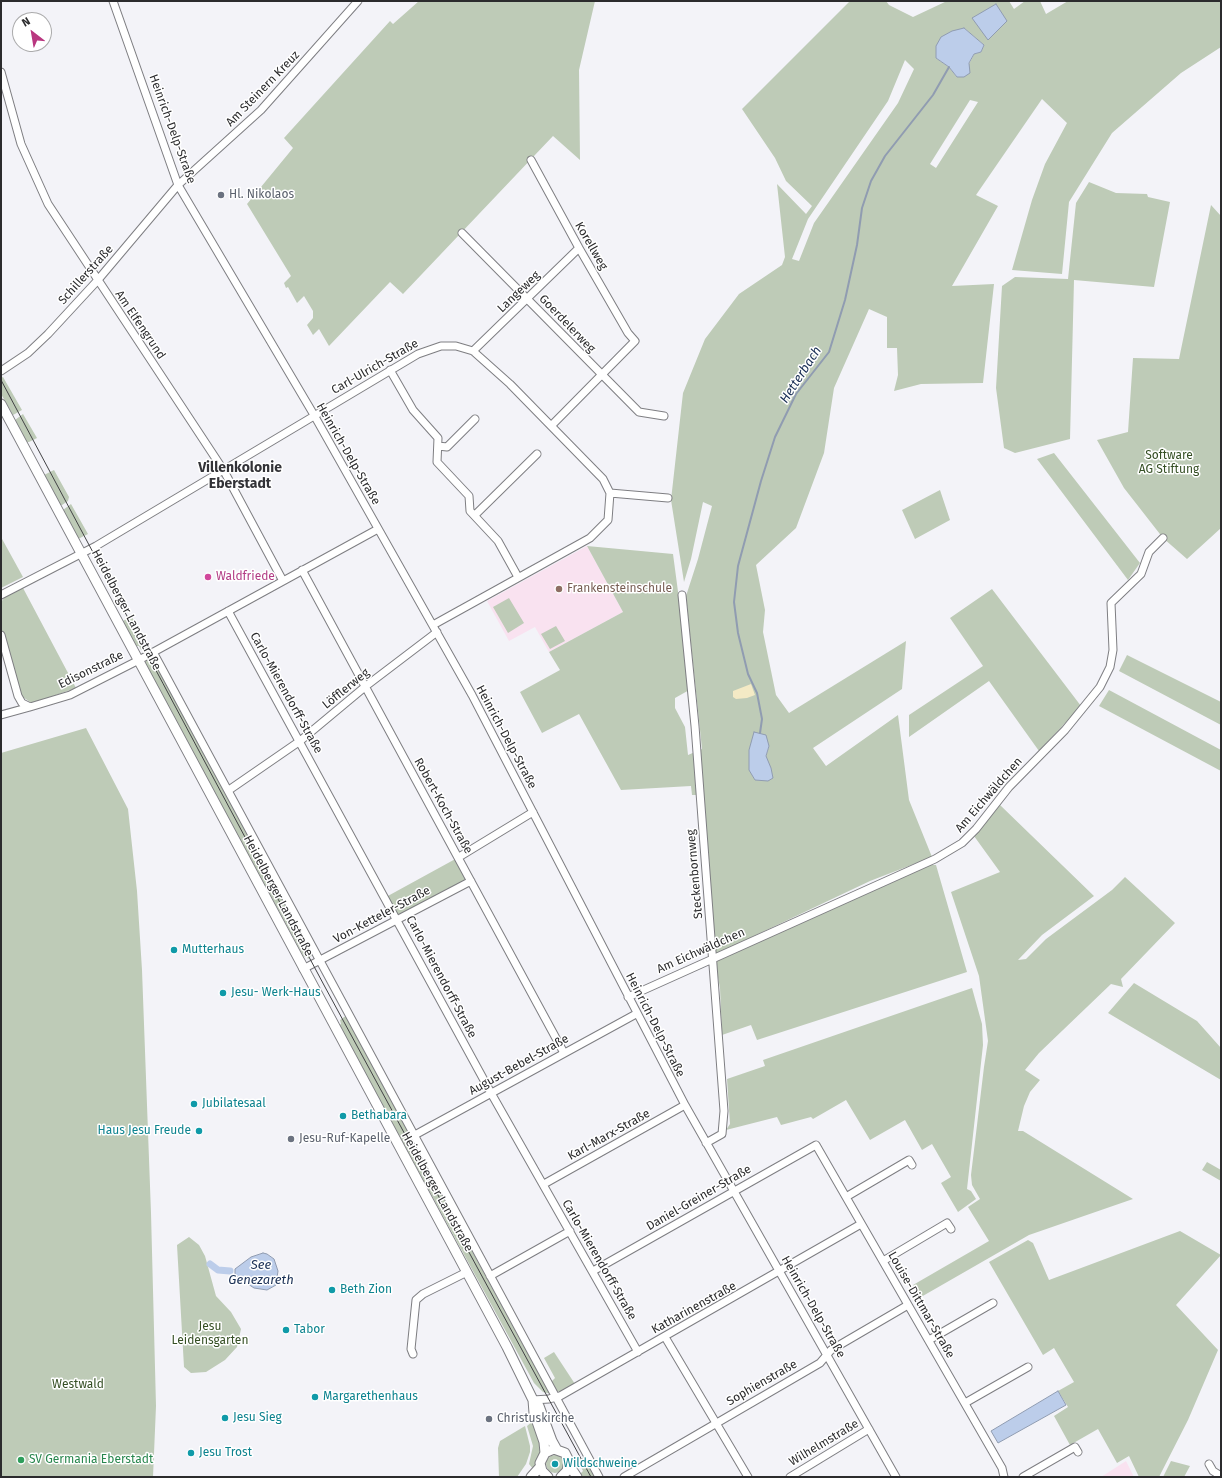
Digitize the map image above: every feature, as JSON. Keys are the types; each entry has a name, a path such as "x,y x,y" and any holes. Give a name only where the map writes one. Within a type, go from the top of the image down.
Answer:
{"street":[{"name":"Heinrich-Delp-Straße","path":"113,1 178,185 314,415 437,632 533,812 636,1014 685,1105 896,1477"},
{"name":"Am Steinern Kreuz","path":"178,185 261,110 358,1"},
{"name":"Am Elfengrund","path":"1,72 22,144 48,204 97,281 174,394 224,471 283,581"},
{"name":"Korellweg","path":"531,160 579,248 628,333 635,341 602,375"},
{"name":"Schillerstraße","path":"1,371 28,353 97,281 178,185"},
{"name":"Goerdelerweg","path":"462,233 639,412 664,416"},
{"name":"Langeweg","path":"473,351 579,248"},
{"name":"Carl-Ulrich-Straße","path":"1,595 66,560 82,554 224,471 390,370 424,351 441,346 456,346 473,351 551,426 603,479 610,494"},
{"path":"390,370 413,410 438,438 437,462 469,496 470,511 498,541 518,577"},
{"path":"551,426 602,375"},
{"name":"Heidelberger Landstraße","path":"1,404 303,969 507,1346 533,1400 541,1411 552,1440 558,1450 565,1454 569,1465"},
{"path":"438,446 447,447 476,419"},
{"path":"475,515 537,454"},
{"path":"433,625 590,538 608,520 610,494 668,498"},
{"name":"Edisonstraße","path":"1,715 70,695 154,652 378,529"},
{"name":"Am Eichwäldchen","path":"628,997 935,859 962,843 976,829 1009,787 1073,720 1100,687 1110,667 1113,650 1111,603 1141,574 1149,552 1163,538"},
{"name":"Robert-Koch-Straße","path":"302,570 459,857 564,1054"},
{"name":"Steckenbornweg","path":"682,595 695,726 724,1111 722,1134 706,1143"},
{"name":"Carlo-Mierendorff-Straße","path":"228,611 492,1093 638,1352"},
{"name":"Löfflerweg","path":"229,790 300,741 366,686 437,632"},
{"path":"1,635 4,657 18,696 22,703 30,707"},
{"name":"Heidelberger Landstraße","path":"154,652 413,1136 599,1477"},
{"path":"459,857 533,812"},
{"name":"Von-Ketteler-Straße","path":"303,969 471,881"},
{"name":"August-Bebel-Straße","path":"413,1136 636,1014"},
{"name":"Karl-Marx-Straße","path":"544,1184 685,1105"},
{"name":"Daniel-Greiner-Straße","path":"593,1271 816,1145"},
{"name":"Louise-Dittmar-Straße","path":"816,1145 1002,1468 1003,1477"},
{"path":"846,1197 909,1160 912,1165"},
{"path":"883,1261 947,1223 951,1229"},
{"name":"Katharinenstraße","path":"533,1400 556,1398 861,1224"},
{"path":"490,1276 570,1231"},
{"path":"413,1354 411,1349 416,1300 423,1294 467,1272"},
{"path":"929,1340 993,1303"},
{"name":"Sophienstraße","path":"624,1477 820,1363 827,1354 908,1305"},
{"path":"665,1336 748,1477"},
{"path":"965,1404 1028,1367"},
{"name":"Heidelberger Landstraße","path":"533,1400 534,1413 544,1442 545,1453"},
{"name":"Wilhelmstraße","path":"790,1477 869,1428"},
{"path":"1023,1477 1075,1447 1078,1452"},
{"path":"531,1477 540,1467 541,1459 545,1453 558,1450"},
{"path":"1209,1464 1213,1471 1221,1476"},
{"path":"562,1477 567,1472 569,1465"},
{"path":"569,1465 577,1477"},
{"path":"540,1467 547,1477"}],"shaded area":[{"name":"Frankensteinschule","path":"587,546 623,612 549,652 535,627 509,641 487,601"},
{"path":"1126,1461 1134,1477 1101,1477"}],"green space":[{"path":"419,1 595,1 579,70 580,160 553,136 403,294 390,282 329,346 319,329 313,335 307,325 313,318 313,311 304,296 297,303 288,287 286,288 284,283 291,276 247,204 293,148 284,138 390,21 393,24"},
{"path":"850,1 886,1 889,5 913,17 947,1 1009,1 1014,9 1025,1 1040,1 1046,14 1068,1 1221,1 1221,47 1181,73 1112,133 1069,202 1062,274 1012,270 1032,200 1045,164 1067,123 1042,99 976,195 998,206 952,286 994,284 983,383 921,384 894,391 898,375 897,348 887,348 887,317 869,309 834,388 824,453 796,528 756,565 765,610 763,632 776,695 789,713 906,641 902,689 813,748 826,766 898,715 909,800 932,857 870,881 716,954 703,795 692,795 691,786 621,790 579,714 542,733 520,692 560,670 549,652 623,612 587,546 673,554 691,689 675,698 675,708 685,727 688,755 702,749 686,596 698,559 712,506 703,502 691,559 684,582 671,500 683,393 705,339 739,294 782,265 785,257 777,184 806,214 812,206 786,181 775,158 742,109","holes":["964,28 984,45 981,52 974,54 969,64 957,77 949,67 936,58","905,60 914,69 898,103 814,223 799,261 792,259 808,219 888,101","970,100 978,102 936,168 930,164","769,746 755,780 749,769 749,750"]},
{"path":"1089,182 1116,193 1147,194 1148,197 1170,202 1154,287 1074,280 1070,439 1015,453 1004,448 996,388 1002,286 1015,277 1068,279 1076,203"},
{"name":"Software AG Stiftung","path":"1211,205 1221,216 1221,528 1187,559 1163,538 1124,488 1097,440 1128,432 1133,358 1179,359"},
{"path":"3,377 22,410 13,415 1,394 1,378"},
{"path":"23,414 37,438 29,442 26,442 15,420"},
{"path":"1054,453 1140,563 1128,580 1037,459"},
{"path":"54,470 69,497 68,501 62,505 60,505 44,475"},
{"path":"940,490 950,520 915,539 902,510"},
{"path":"71,504 88,534 78,539 63,510"},
{"path":"1,537 23,577 1,588"},
{"path":"23,588 76,688 36,702 30,702 20,695 1,627 1,602 5,597"},
{"path":"992,589 1081,706 1039,751 989,681 909,737 909,715 983,666 950,618"},
{"path":"509,598 524,623 508,633 493,607"},
{"path":"131,616 149,647 141,650 139,646 136,646 123,621"},
{"path":"556,626 565,641 550,649 541,634"},
{"path":"1127,655 1221,702 1221,725 1119,671"},
{"path":"152,656 312,955 308,959 306,956 304,957 145,664 146,660"},
{"path":"1109,690 1221,750 1221,771 1099,706"},
{"name":"Westwald","path":"86,728 128,809 137,891 142,970 151,1213 156,1406 153,1477 1,1477 1,753"},
{"path":"1000,805 1094,896 1042,935 1018,960 1026,959 1046,939 1112,890 1125,877 1175,923 1121,979 1123,987 1111,984 1039,1053 1025,1070 1040,1080 1030,1092 1024,1106 1018,1131 1023,1131 1133,1199 1029,1235 921,1297 913,1285 989,1241 968,1207 980,1199 972,1185 971,1175 988,1041 979,976 951,892 1000,872 974,836"},
{"path":"459,857 471,881 398,920 386,897"},
{"path":"928,865 936,865 967,972 757,1040 751,1025 722,1035 720,988 715,961"},
{"path":"1134,983 1197,1021 1221,1048 1221,1080 1108,1013"},
{"path":"972,988 982,1024 983,1045 967,1189 971,1191 976,1199 958,1212 941,1183 951,1177 932,1144 922,1150 905,1120 870,1140 846,1100 813,1119 811,1117 781,1125 777,1117 726,1130 730,1124 727,1079 765,1066 763,1060"},
{"path":"347,1015 348,1020 388,1095 390,1095 428,1166 427,1168 523,1345 526,1346 552,1394 543,1392 534,1383 339,1025 341,1024 340,1020"},
{"path":"1207,1162 1221,1170 1221,1181 1202,1170"},
{"path":"1180,1231 1221,1255 1176,1305 1218,1350 1188,1420 1159,1477 1139,1477 1129,1456 1117,1463 1098,1429 1070,1445 1054,1416 1068,1407 1058,1391 1074,1382 1054,1348 1043,1355 989,1262 1028,1240 1033,1243 1049,1280"},
{"name":"Jesu Leidensgarten","path":"189,1237 199,1245 205,1256 216,1296 231,1312 241,1329 237,1347 225,1360 206,1372 191,1373 184,1367 177,1245"},
{"path":"554,1352 575,1384 561,1392 557,1391 551,1382 555,1378 544,1358"},
{"path":"534,1420 542,1448 538,1464 534,1470 529,1464 533,1446 527,1426"},
{"path":"525,1426 530,1446 530,1452 526,1464 517,1477 499,1477 498,1448 500,1441"},
{"path":"555,1455 561,1458 564,1464 561,1470 555,1473 549,1470 546,1464 549,1458"},
{"path":"584,1457 595,1477 578,1476 583,1471 578,1461"},
{"path":"1171,1461 1190,1466 1184,1477 1163,1477"}],"sand":[{"path":"751,684 755,695 747,698 736,699 733,697 733,691"}],"water":[{"path":"996,4 1007,21 988,40 972,18"},
{"path":"964,28 984,45 981,52 974,54 969,63 970,73 964,77 957,77 949,67 936,58 936,46 941,37 952,31"},
{"path":"754,732 766,735 769,746 766,756 773,778 768,781 755,780 749,770 749,750"},
{"name":"See Genezareth","path":"263,1253 274,1259 278,1271 276,1285 267,1290 254,1288 235,1274 235,1269 251,1257"},
{"path":"1058,1391 1066,1405 998,1443 991,1431"}],"waterway":[{"name":"Hetterbach","path":"760,733 762,719 757,693 748,674 738,633 734,602 738,566 761,481 775,437 796,394 829,352 845,300 857,245 862,208 871,181 885,156 933,95 949,67"},
{"path":"210,1264 218,1270 230,1271"}],"tram line":[{"path":"1,380 325,987 591,1477"}],"place":[{"name":"Hl. Nikolaos","path":"221,195"},
{"name":"Waldfriede","path":"208,577"},
{"name":"Frankensteinschule","path":"559,589"},
{"name":"Mutterhaus","path":"174,950"},
{"name":"Jesu- Werk-Haus","path":"223,993"},
{"name":"Jubilatesaal","path":"194,1104"},
{"name":"Bethabara","path":"343,1116"},
{"name":"Haus Jesu Freude","path":"199,1131"},
{"name":"Jesu-Ruf-Kapelle","path":"291,1139"},
{"name":"Beth Zion","path":"332,1290"},
{"name":"Tabor","path":"286,1330"},
{"name":"Margarethenhaus","path":"315,1397"},
{"name":"Jesu Sieg","path":"225,1418"},
{"name":"Christuskirche","path":"489,1419"},
{"name":"Jesu Trost","path":"191,1453"},
{"name":"SV Germania Eberstadt","path":"21,1460"},
{"name":"Wildschweine","path":"555,1464"}],"district":[{"name":"Villenkolonie Eberstadt","path":"240,476"}]}
